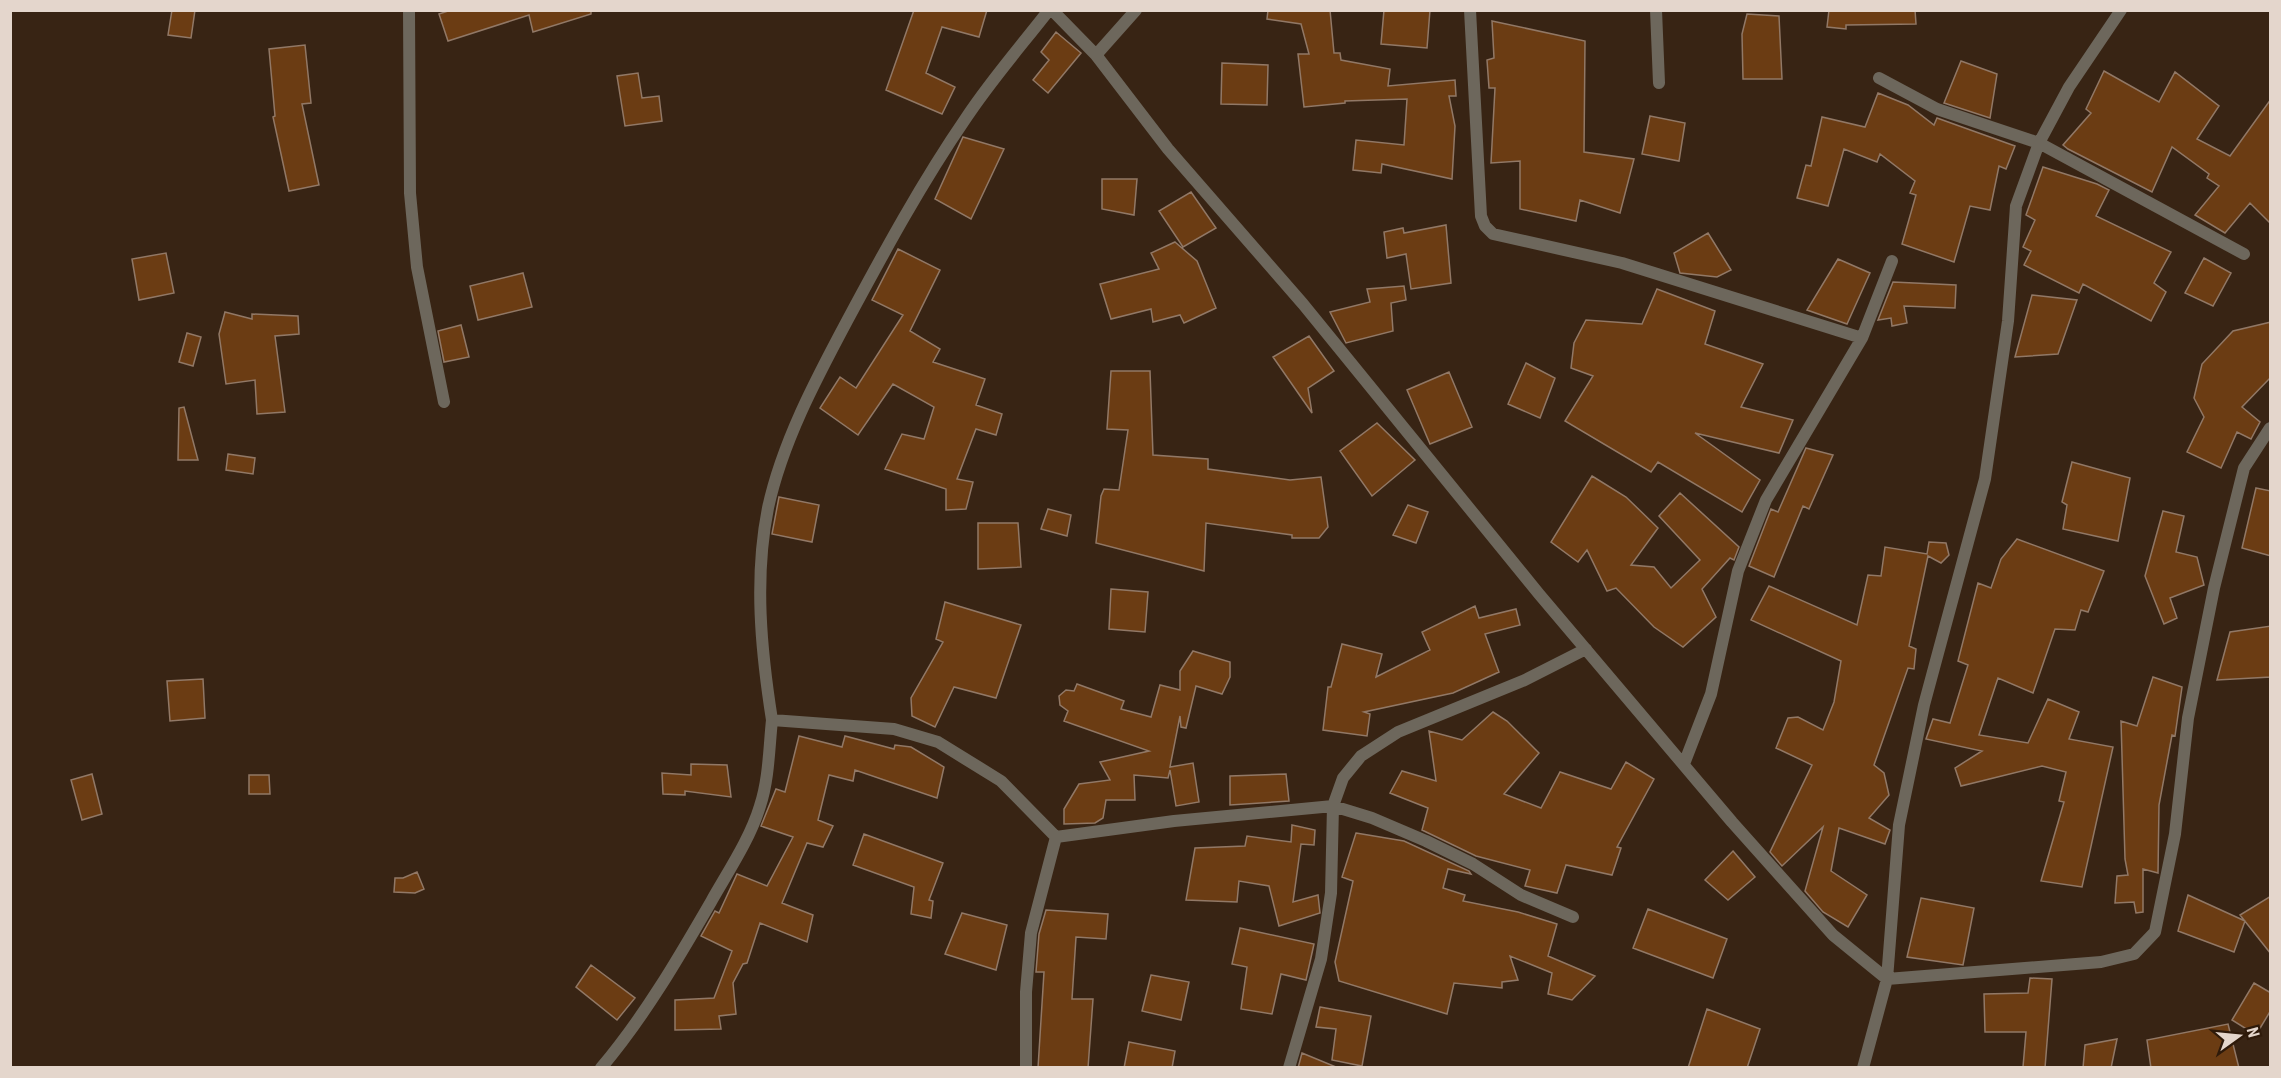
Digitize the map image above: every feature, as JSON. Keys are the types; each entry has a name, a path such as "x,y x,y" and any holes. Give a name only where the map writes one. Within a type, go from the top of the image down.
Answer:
{"street":[{"path":"409,10 410,193 417,267 444,402"},
{"path":"601,1068 621,1044 677,959 734,862 764,793 772,720 764,669 759,602 768,509 789,443 826,361 881,258 966,117 1051,10 1096,55 1168,149 1303,304 1586,649 1684,764 1833,935 1887,979 2101,962 2134,954 2155,932 2175,834 2188,718 2214,588 2244,468 2271,428"},
{"path":"1096,55 1136,10"},
{"path":"1470,10 1481,216 1485,226 1493,234 1633,267 1862,338"},
{"path":"1656,10 1659,83"},
{"path":"1863,1068 1887,979 1899,825 1924,705 1985,479 2008,321 2016,206 2039,142 2069,87 2121,10"},
{"path":"1879,78 1936,109 2039,142 2244,254"},
{"path":"1684,764 1711,694 1738,571 1766,500 1862,338 1892,261"},
{"path":"1289,1068 1320,959 1330,893 1333,806 1343,778 1360,756 1398,732 1525,680 1586,649"},
{"path":"772,720 894,729 938,742 1001,781 1056,837"},
{"path":"1056,837 1174,821 1333,806 1372,818 1426,841 1473,864 1521,895 1573,917"},
{"path":"1026,1068 1026,992 1031,933 1056,837"}],"building":[{"path":"172,10 195,10 191,38 168,35"},
{"path":"451,10 591,10 591,14 533,32 529,15 448,41 439,14"},
{"path":"914,10 987,10 979,37 942,27 926,73 955,87 942,114 886,90"},
{"path":"1268,10 1330,10 1334,53 1340,53 1341,60 1390,69 1388,86 1455,80 1456,96 1449,96 1455,126 1452,179 1382,164 1381,173 1353,170 1356,140 1404,145 1407,99 1345,101 1345,103 1304,107 1298,54 1309,54 1301,24 1267,19"},
{"path":"1384,10 1430,10 1427,48 1381,44"},
{"path":"1829,10 1915,10 1916,24 1846,25 1846,29 1827,27"},
{"path":"1747,14 1779,16 1782,79 1743,79 1742,34"},
{"path":"1492,21 1585,41 1584,152 1634,159 1620,213 1580,200 1576,221 1520,209 1520,161 1491,163 1495,88 1489,88 1487,60 1494,58"},
{"path":"1056,32 1081,53 1048,93 1033,80 1049,60 1041,52"},
{"path":"305,45 311,103 302,104 319,185 289,191 273,117 275,116 269,49"},
{"path":"1961,61 1997,74 1990,118 1944,103"},
{"path":"1222,63 1268,65 1267,105 1221,104"},
{"path":"2104,71 2159,102 2175,72 2219,106 2197,139 2230,156 2271,99 2271,224 2250,203 2225,233 2195,215 2219,186 2207,178 2209,174 2172,147 2152,192 2063,145 2091,113 2086,109"},
{"path":"638,73 642,98 659,96 662,121 625,126 617,76"},
{"path":"1878,93 1908,105 1934,125 1937,118 2015,146 2006,169 1999,166 1990,210 1970,206 1954,262 1902,244 1916,195 1910,193 1915,181 1880,154 1877,162 1844,149 1828,206 1797,198 1806,165 1811,166 1822,117 1865,127"},
{"path":"1650,116 1685,123 1679,161 1642,154"},
{"path":"963,137 1004,149 971,219 935,199"},
{"path":"2043,167 2109,190 2096,216 2171,252 2154,283 2166,292 2151,321 2083,284 2079,293 2024,265 2031,251 2023,247 2035,220 2026,215"},
{"path":"1102,179 1137,179 1134,215 1102,209"},
{"path":"1191,192 1216,228 1183,247 1159,211"},
{"path":"1446,225 1451,283 1411,289 1406,254 1387,258 1384,232 1403,228 1404,233"},
{"path":"1708,233 1731,270 1717,277 1680,273 1674,253"},
{"path":"1175,242 1197,261 1216,308 1184,323 1180,315 1153,322 1151,309 1111,319 1100,284 1159,269 1151,253"},
{"path":"898,249 940,270 910,331 940,349 933,362 985,379 976,405 1002,414 996,435 976,429 957,479 973,482 966,509 946,510 946,489 885,469 902,434 924,439 934,407 893,384 858,435 820,408 840,377 856,388 903,315 872,300"},
{"path":"166,253 174,293 139,300 132,259"},
{"path":"2204,258 2231,273 2213,306 2185,293"},
{"path":"1838,259 1870,273 1847,324 1807,310"},
{"path":"523,273 532,307 478,320 470,286"},
{"path":"1893,282 1956,285 1955,308 1904,306 1907,323 1892,326 1891,318 1878,320"},
{"path":"1404,286 1406,300 1391,303 1393,331 1346,343 1330,312 1370,302 1367,289"},
{"path":"1657,289 1715,311 1705,344 1763,364 1741,407 1793,420 1779,453 1695,433 1760,480 1742,512 1658,462 1651,472 1565,421 1593,376 1571,368 1574,343 1586,320 1642,324"},
{"path":"2032,295 2077,300 2058,354 2015,357"},
{"path":"225,312 252,319 252,314 298,316 299,334 275,336 285,412 257,414 255,380 226,384 219,334"},
{"path":"2271,322 2271,377 2242,407 2260,422 2251,439 2237,432 2221,468 2187,452 2204,417 2194,398 2202,364 2233,331"},
{"path":"461,325 469,357 444,362 438,331"},
{"path":"187,333 201,337 193,366 179,362"},
{"path":"1309,336 1334,371 1308,388 1312,413 1273,357"},
{"path":"1526,363 1555,378 1540,418 1508,404"},
{"path":"1111,371 1150,371 1153,455 1208,459 1208,469 1290,480 1321,477 1328,527 1319,538 1292,538 1292,535 1206,523 1204,571 1096,543 1101,496 1104,489 1119,490 1128,430 1107,429"},
{"path":"1449,372 1472,427 1430,444 1407,390"},
{"path":"184,407 198,460 178,460 179,408"},
{"path":"1377,423 1415,460 1372,496 1340,451"},
{"path":"1806,448 1833,455 1809,509 1803,506 1774,577 1749,566 1771,509 1778,512"},
{"path":"228,454 255,458 253,474 226,470"},
{"path":"2072,462 2130,478 2118,541 2063,529 2067,505 2062,502"},
{"path":"1592,476 1626,497 1658,528 1631,565 1654,567 1671,588 1700,560 1659,516 1680,493 1739,547 1734,560 1730,558 1702,589 1716,617 1683,647 1654,627 1616,588 1607,591 1587,550 1578,562 1551,542"},
{"path":"2256,488 2271,491 2271,556 2242,548"},
{"path":"779,497 819,505 812,542 772,534"},
{"path":"1408,505 1428,512 1416,543 1393,535"},
{"path":"1048,509 1071,515 1067,536 1041,529"},
{"path":"2163,511 2184,516 2176,552 2197,557 2204,585 2170,598 2177,618 2164,624 2145,576"},
{"path":"978,523 1018,523 1021,567 978,569"},
{"path":"2017,539 2104,571 2088,612 2081,610 2075,630 2055,629 2033,693 1998,678 1979,735 2028,743 2048,699 2079,712 2069,739 2113,747 2082,887 2041,881 2064,802 2059,801 2066,772 2042,766 1961,786 1955,768 1982,751 1926,739 1933,719 1950,723 1968,665 1958,661 1978,583 1991,588 2001,559"},
{"path":"1929,542 1946,543 1949,555 1941,563 1928,556 1909,646 1916,649 1914,669 1908,668 1874,765 1884,773 1889,795 1869,818 1890,830 1885,844 1839,828 1831,871 1867,895 1848,927 1823,912 1805,891 1823,827 1782,866 1770,852 1812,765 1776,748 1788,718 1798,717 1823,730 1834,702 1841,661 1751,620 1769,586 1857,625 1868,575 1881,576 1885,547 1927,554"},
{"path":"1111,589 1148,592 1145,632 1109,629"},
{"path":"945,602 1021,625 996,698 954,687 935,727 912,716 911,698 943,642 936,639"},
{"path":"1475,606 1479,618 1516,609 1520,625 1485,634 1499,672 1453,693 1364,712 1370,714 1367,736 1323,730 1328,687 1331,687 1342,644 1382,654 1376,677 1430,650 1422,632"},
{"path":"2271,626 2271,677 2217,680 2230,632"},
{"path":"1193,651 1230,662 1230,677 1222,694 1196,686 1186,728 1181,727 1180,716 1170,767 1193,763 1199,802 1176,806 1170,770 1168,778 1134,775 1135,800 1106,800 1103,818 1095,823 1064,824 1064,809 1079,784 1110,780 1100,762 1149,751 1064,721 1068,711 1060,705 1059,696 1066,690 1074,691 1077,684 1124,701 1121,709 1151,717 1160,685 1180,690 1180,671"},
{"path":"2153,677 2182,687 2175,736 2172,735 2159,805 2158,873 2143,869 2143,912 2136,913 2134,902 2115,903 2117,876 2128,875 2125,859 2121,721 2137,726"},
{"path":"203,679 205,718 170,721 167,681"},
{"path":"1493,712 1507,721 1539,753 1504,794 1541,808 1560,772 1611,789 1626,762 1654,779 1617,847 1621,848 1612,875 1566,865 1557,893 1525,886 1530,870 1476,856 1422,830 1428,808 1390,793 1402,771 1436,781 1429,731 1462,740"},
{"path":"799,736 842,747 845,736 894,749 895,745 911,747 944,767 937,798 855,770 853,781 829,775 818,820 833,826 823,847 807,843 782,903 813,915 807,942 760,923 747,963 743,964 733,983 736,1014 719,1016 721,1029 675,1030 675,1000 714,998 732,951 701,936 715,911 719,913 737,874 767,886 793,837 761,826 776,789 785,792"},
{"path":"691,764 727,765 731,797 685,791 685,795 663,794 662,773 691,775"},
{"path":"92,774 102,814 82,820 71,780"},
{"path":"1286,774 1289,801 1230,805 1230,776"},
{"path":"249,775 269,775 270,794 249,794"},
{"path":"1292,825 1315,830 1314,845 1301,844 1293,902 1318,895 1320,913 1279,926 1269,886 1239,881 1237,902 1186,900 1195,848 1245,846 1247,836 1291,842"},
{"path":"1356,833 1404,841 1469,871 1471,874 1448,869 1443,888 1465,895 1463,901 1518,912 1557,924 1548,956 1595,976 1572,1000 1548,994 1552,973 1510,956 1518,980 1502,982 1502,988 1454,983 1447,1014 1339,981 1335,962 1353,881 1342,877"},
{"path":"864,834 943,863 929,900 933,901 931,918 911,914 914,887 853,865"},
{"path":"1733,851 1755,877 1728,900 1705,880"},
{"path":"417,872 424,889 415,893 394,892 395,878 403,878"},
{"path":"2188,895 2245,921 2234,952 2178,931"},
{"path":"2271,896 2271,954 2240,915"},
{"path":"1921,898 1974,908 1963,965 1907,957"},
{"path":"1648,909 1727,939 1713,978 1633,948"},
{"path":"1046,910 1108,914 1106,939 1076,937 1072,999 1093,999 1088,1068 1038,1068 1044,972 1036,972 1039,934"},
{"path":"962,913 1007,925 996,970 945,954"},
{"path":"1240,928 1314,944 1306,980 1281,974 1272,1014 1241,1009 1247,967 1232,964"},
{"path":"591,965 635,998 617,1020 576,987"},
{"path":"1151,975 1189,982 1181,1020 1142,1011"},
{"path":"2030,978 2052,979 2045,1068 2023,1067 2026,1032 1985,1032 1984,994 2028,993"},
{"path":"2254,983 2271,993 2271,1010 2256,1035 2232,1020"},
{"path":"1320,1007 1371,1016 1362,1066 1332,1060 1336,1029 1316,1027"},
{"path":"1707,1009 1760,1029 1747,1068 1688,1068"},
{"path":"2228,1024 2239,1068 2151,1068 2147,1040"},
{"path":"2117,1039 2111,1068 2083,1068 2085,1045"},
{"path":"1129,1042 1175,1051 1172,1068 1124,1068"},
{"path":"1302,1053 1336,1067 1336,1068 1298,1068"}]}
